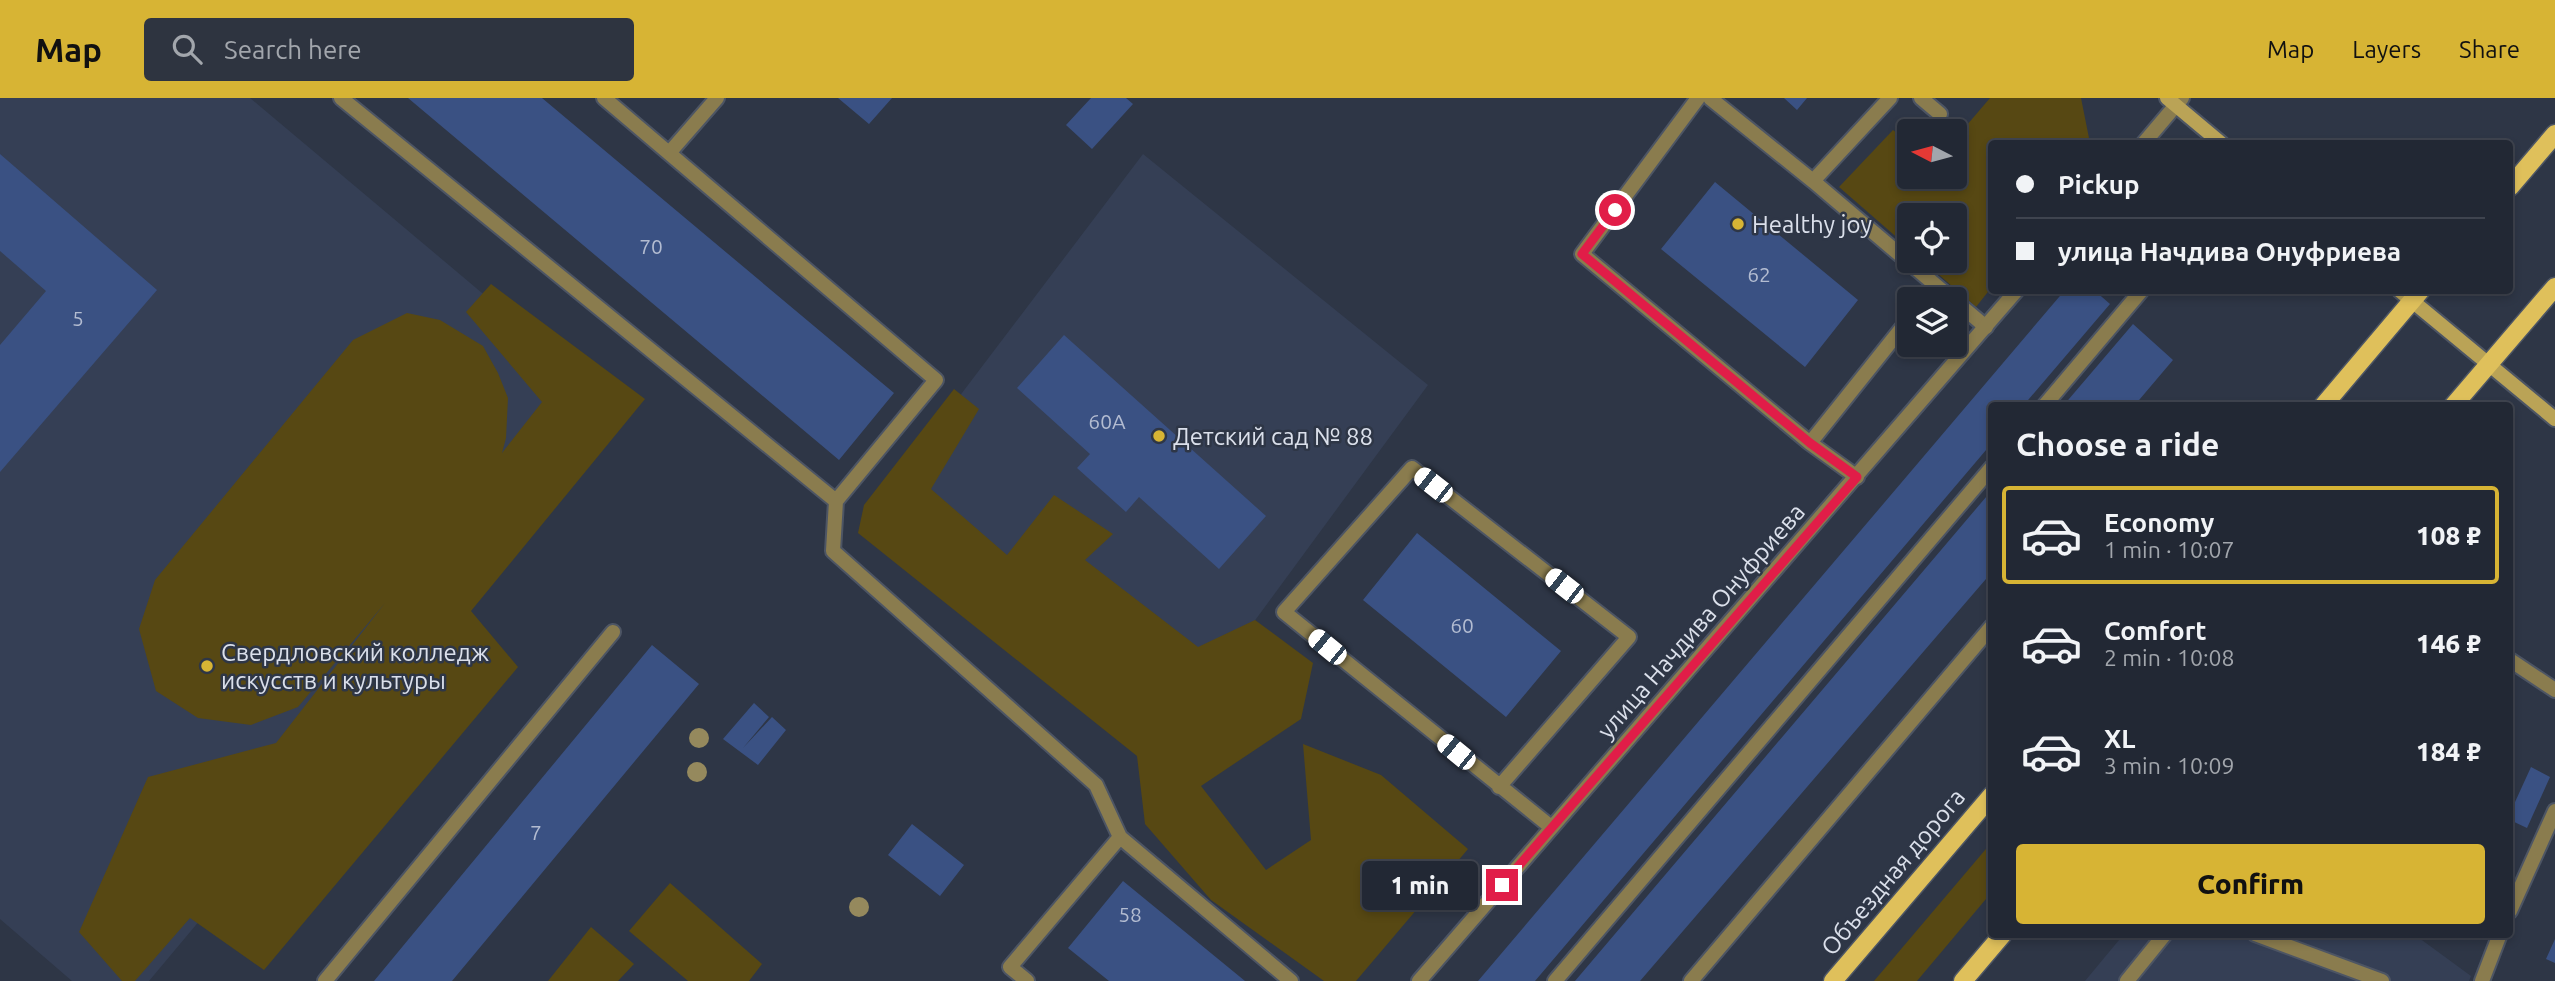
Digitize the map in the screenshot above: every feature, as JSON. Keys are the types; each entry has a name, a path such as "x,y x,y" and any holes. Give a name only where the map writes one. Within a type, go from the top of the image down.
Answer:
{"main road":[{"path":"2175,101 2218,140"},
{"path":"2513,183 2555,134"},
{"path":"2457,402 2555,287"},
{"path":"2326,402 2411,294 2489,365 2555,419"},
{"name":"Объездная дорога","path":"1833,981 1988,800"},
{"path":"1963,981 2000,938"}],"street":[{"path":"341,98 836,501"},
{"path":"604,98 936,380 836,501 834,551 1096,785 1120,837 1291,981"},
{"path":"670,152 717,98"},
{"path":"1698,98 1582,254 1810,443 1857,477"},
{"path":"1710,98 1936,286"},
{"path":"1813,181 1890,98"},
{"path":"1921,98 1940,114"},
{"path":"2146,140 2175,101"},
{"name":"улица Начдива Онуфриева","path":"1419,981 2014,294"},
{"path":"2047,402 2139,294"},
{"path":"1967,311 1986,327"},
{"path":"1810,443 1897,334"},
{"path":"1499,787 1629,637 1412,468 1284,612 1499,787 1551,827"},
{"path":"1555,981 1988,472"},
{"path":"1691,981 1988,631"},
{"path":"325,981 613,632"},
{"path":"2513,662 2555,690"},
{"path":"2513,898 2555,811"},
{"path":"1027,981 1010,967 1120,837"},
{"path":"2127,981 2162,938"},
{"path":"2266,938 2382,981"},
{"path":"2482,981 2498,938"}],"shaded area":[{"name":"Свердловский колледж искусств и культуры","path":"0,98 250,98 625,413 149,981 72,981 0,919"},
{"path":"1990,98 2081,98 2089,140 1988,140 1988,292 1976,307 1967,299 1967,287 1953,287 1937,273 1967,273 1967,203 1897,203 1897,238 1839,187 1893,130 1897,133 1897,189 1967,189 1967,125"},
{"name":"Детский сад № 88","path":"1143,154 1428,385 1178,725 890,488"},
{"path":"491,284 645,399 471,611 518,667 264,970 190,918 135,981 122,981 79,932 148,777 276,743 385,603 298,707 251,725 198,718 156,691 139,629 155,580 353,340 407,313 440,320 483,346 508,398 506,438 502,453 542,402 466,312"},
{"path":"954,389 979,409 931,489 1007,555 1054,495 1113,534 1085,560 1198,647 1255,620 1313,663 1301,719 1201,786 1266,870 1311,840 1303,744 1381,775 1468,849 1356,981 1324,981 1211,900 1145,824 1137,756 858,533 864,505"},
{"path":"1988,847 1988,897 1917,981 1874,981"},
{"path":"670,883 762,964 749,981 688,981 629,931"},
{"path":"591,927 634,964 618,981 548,981"},
{"path":"2121,938 2419,938 2471,976 2469,981 2085,981"}],"building":[{"path":"408,98 542,98 894,393 839,460"},
{"path":"838,98 892,98 869,124"},
{"path":"1091,98 1126,98 1133,104 1092,149 1066,125"},
{"path":"1784,98 1807,98 1797,110"},
{"path":"0,154 157,290 0,472 0,345 46,291 0,251"},
{"path":"1715,182 1858,300 1805,367 1661,249"},
{"path":"2062,294 2099,294 2110,304 2026,402 1988,402 1988,448 1535,981 1478,981"},
{"path":"2133,324 2173,360 2137,402 2066,402"},
{"path":"1064,335 1266,516 1219,569 1139,497 1126,512 1077,468 1090,454 1017,388"},
{"path":"1988,495 1988,577 1640,981 1575,981"},
{"path":"1417,533 1561,651 1506,717 1363,600"},
{"path":"652,645 699,684 452,981 374,981"},
{"path":"754,703 769,717 743,748 772,717 786,730 758,765 723,739"},
{"path":"2531,767 2550,777 2527,828 2513,821 2513,806"},
{"path":"912,824 964,865 940,896 888,855"},
{"path":"1123,881 1245,981 1109,981 1068,948"},
{"path":"2555,939 2555,963 2546,959"}],"place":[{"name":"Healthy joy","path":"1738,224"},
{"name":"Детский сад № 88","path":"1159,436"},
{"name":"Свердловский колледж искусств и культуры","path":"207,666"}],"route":[{"path":"1502,885 1857,477 1810,443 1582,254 1615,210"}]}
